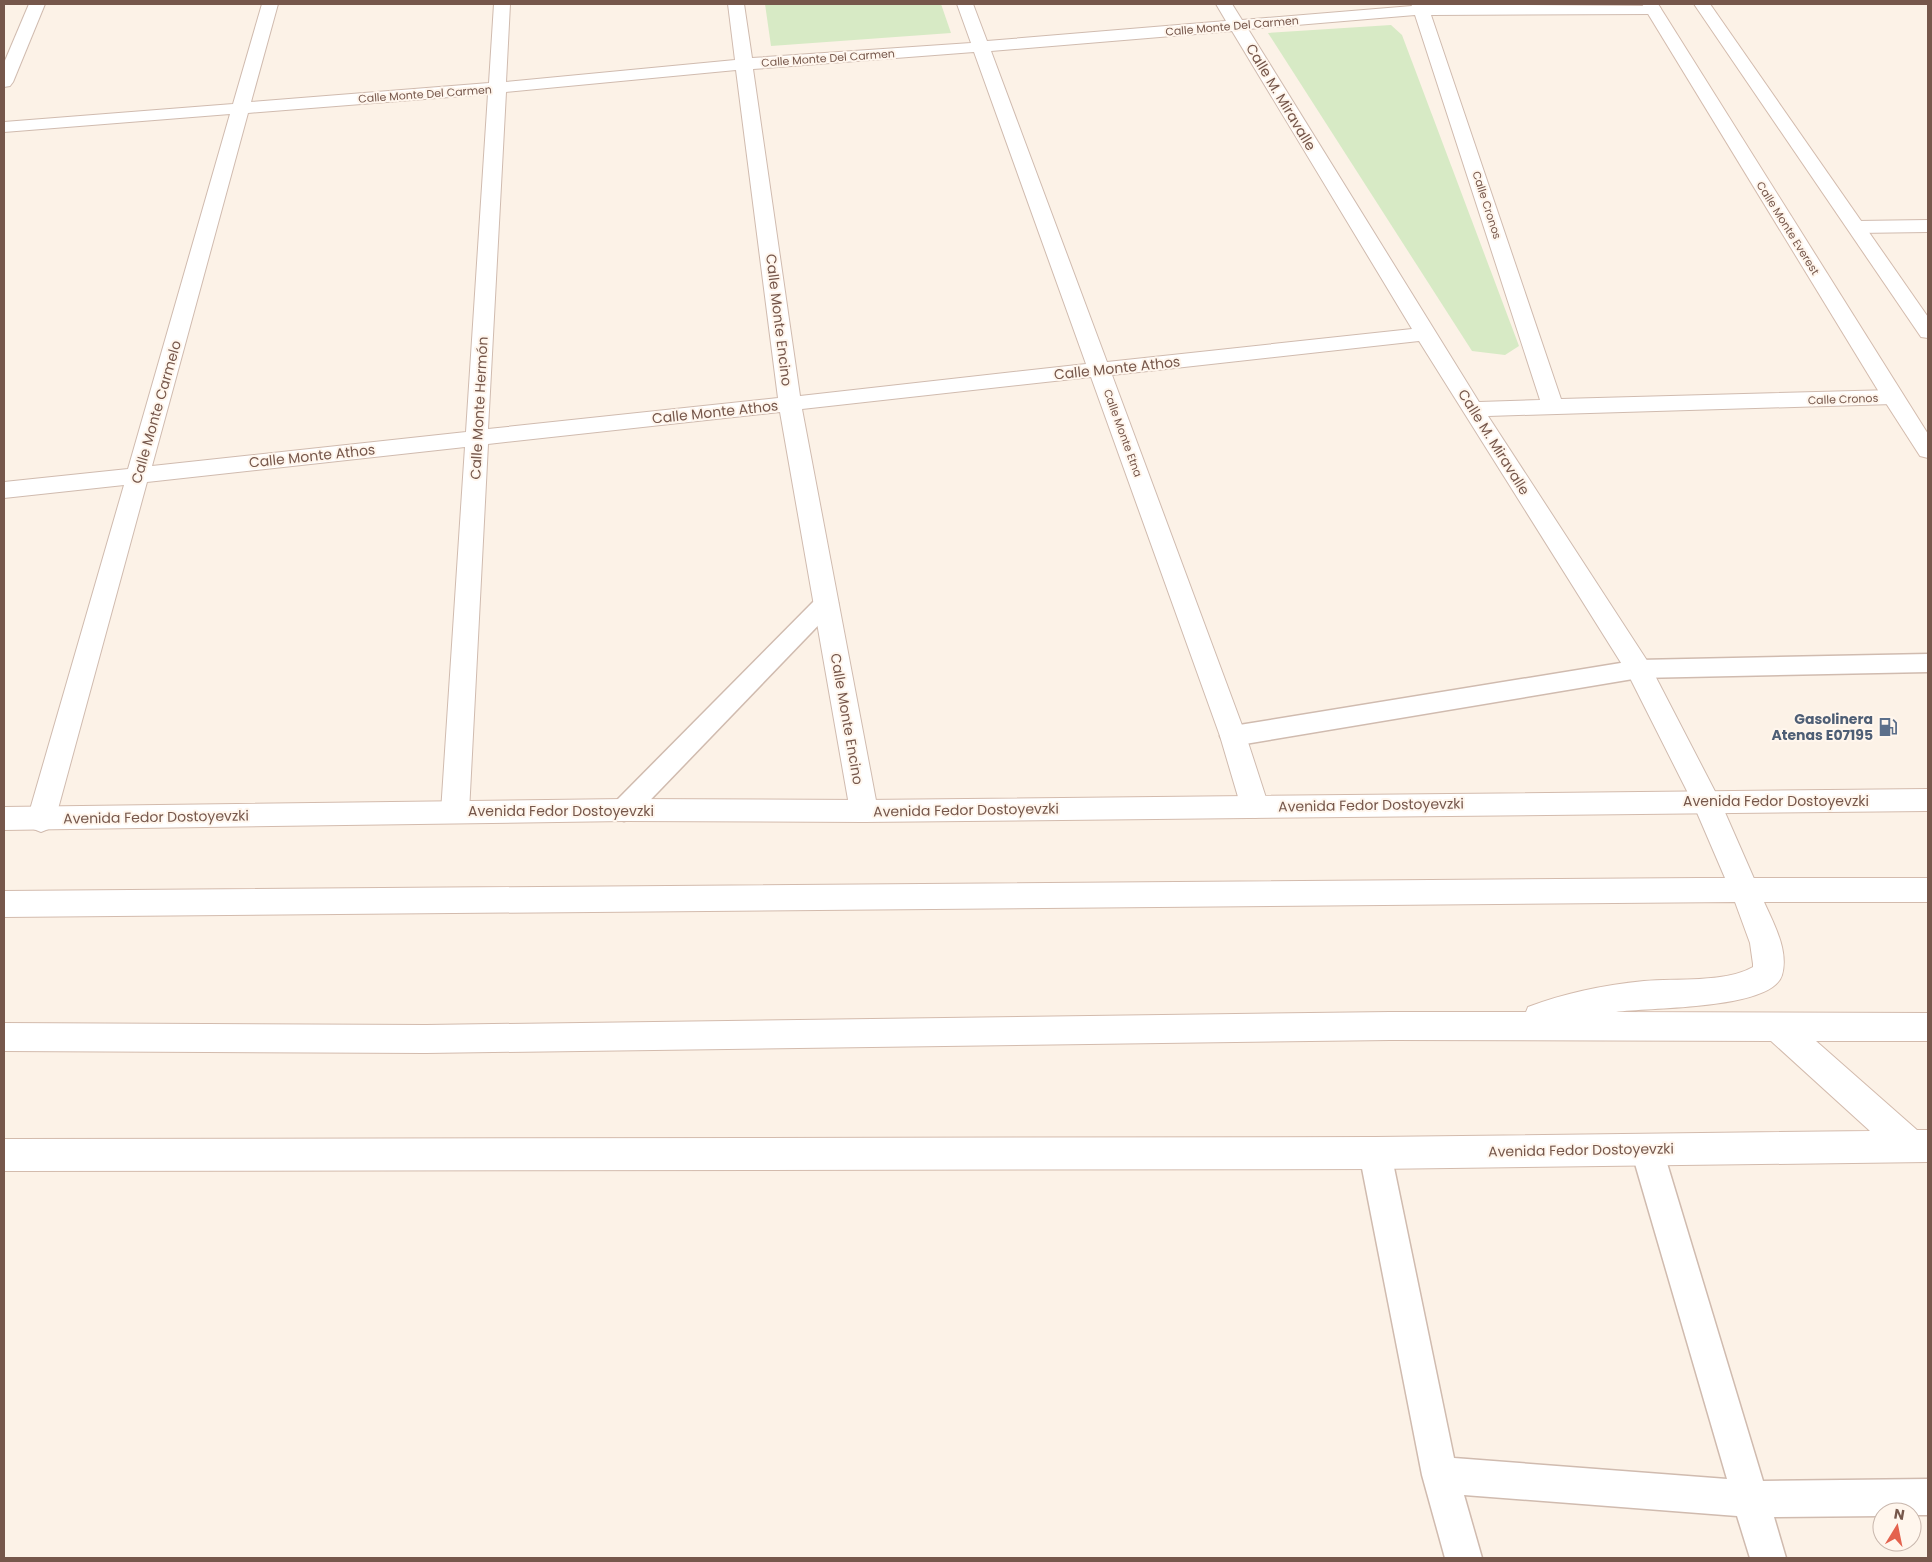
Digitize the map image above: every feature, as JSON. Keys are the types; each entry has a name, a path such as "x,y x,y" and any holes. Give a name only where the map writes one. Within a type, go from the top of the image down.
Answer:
{"street":[{"path":"4,82 37,4"},
{"name":"Calle Monte Carmelo","path":"42,820 270,4"},
{"name":"Calle Monte Hermón","path":"455,812 502,4"},
{"name":"Calle Monte Encino","path":"736,4 746,64 790,404 864,811"},
{"name":"Calle Monte Etna","path":"965,4 1234,736 1255,807"},
{"name":"Calle M. Miravalle","path":"1224,4 1472,409 1639,669 1706,801 1744,890 1769,958 1767,975 1760,981 1719,989 1632,996 1589,1003 1514,1026"},
{"path":"1702,4 1928,332"},
{"name":"Calle Monte Del Carmen","path":"4,127 497,88 746,64 980,47 1421,7 1652,6"},
{"name":"Calle Monte Everest","path":"1652,6 1928,451"},
{"name":"Calle Cronos","path":"1421,7 1553,407"},
{"path":"1856,227 1928,226"},
{"name":"Calle Monte Athos","path":"4,490 1426,334"},
{"name":"Calle Cronos","path":"1472,409 1893,397"},
{"name":"Avenida Fedor Dostoyevzki","path":"4,819 42,820 624,810 864,811 1706,801 1927,803"},
{"path":"4,904 1928,890"},
{"path":"4,1037 426,1039 1514,1026 1928,1027"},
{"path":"1779,1028 1920,1146"},
{"name":"Avenida Fedor Dostoyevzki","path":"4,1155 1375,1152 1920,1146"}],"lane":[{"path":"624,810 826,602"},
{"path":"1234,736 1639,669 1928,663"},
{"path":"1647,1150 1768,1558"},
{"path":"1375,1152 1440,1475 1464,1558"},
{"path":"1440,1475 1749,1499 1928,1497"}],"green space":[{"path":"765,4 941,4 951,33 771,46"},
{"path":"1391,25 1402,35 1519,346 1505,355 1472,351 1268,33"}],"place":[{"name":"Gasolinera Atenas E07195","path":"1888,727"}]}
